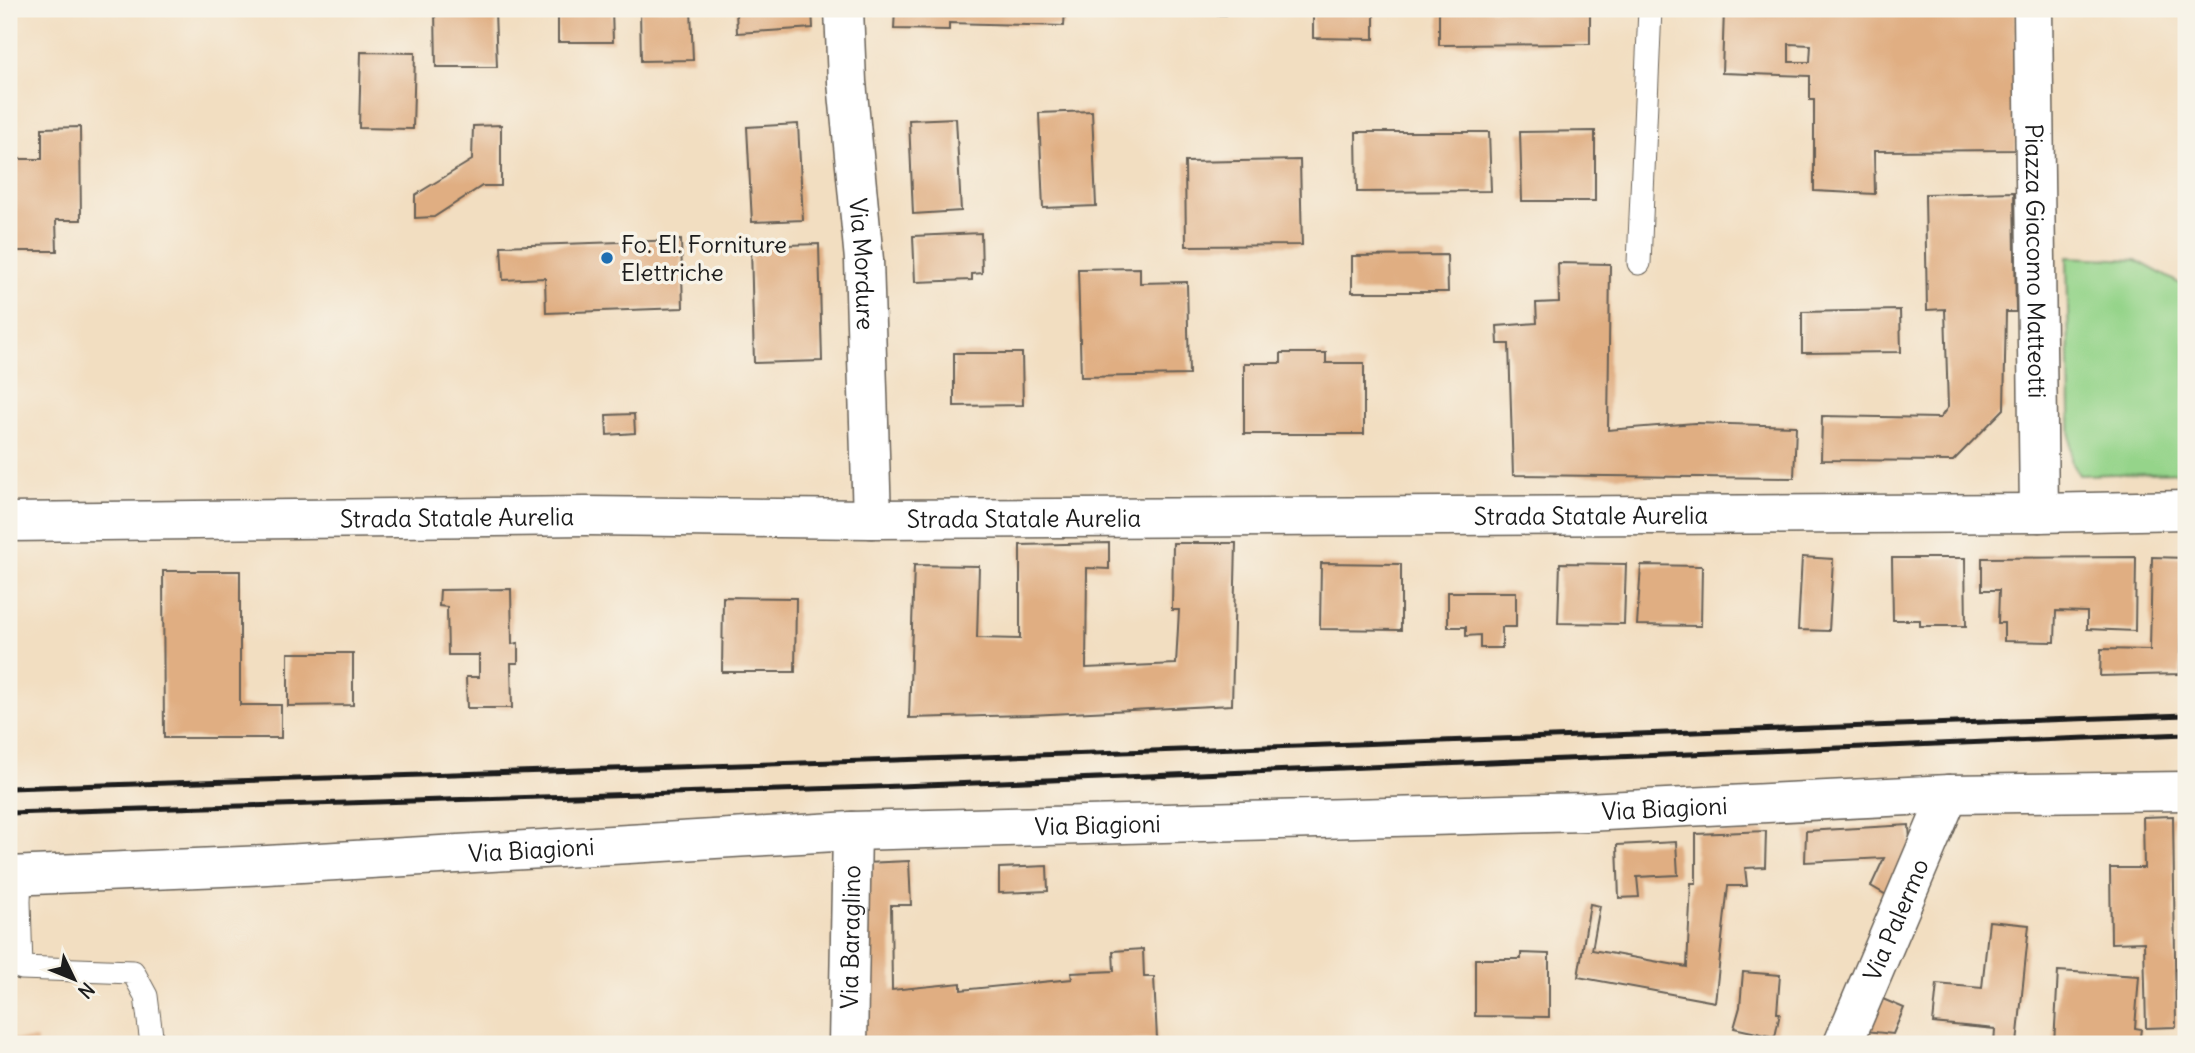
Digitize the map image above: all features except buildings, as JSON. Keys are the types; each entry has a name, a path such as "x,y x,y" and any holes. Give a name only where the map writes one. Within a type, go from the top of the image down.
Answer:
{"street":[{"name":"Via Mordure","path":"844,9 847,82 864,260 872,519"},
{"name":"Piazza Giacomo Matteotti","path":"2033,9 2039,513"},
{"name":"Strada Statale Aurelia","path":"9,522 586,516 872,519 2186,510"},
{"name":"Via Biagioni","path":"14,876 280,864 852,831 1585,812 1949,794 2186,791"},
{"name":"Via Palermo","path":"1843,1044 1949,794"},
{"name":"Via Baraglino","path":"848,1044 852,831"}],"lane":[{"path":"1639,263 1650,9"},
{"path":"14,876 19,901 15,968 133,972 146,996 152,1044"}],"green space":[{"path":"2067,257 2136,260 2186,287 2186,472 2079,475 2071,460"}],"railway":[{"path":"9,788 2186,715"},
{"path":"9,813 875,787 2186,734"}],"place":[{"name":"Fo. El. Forniture Elettriche","path":"607,258"}]}
